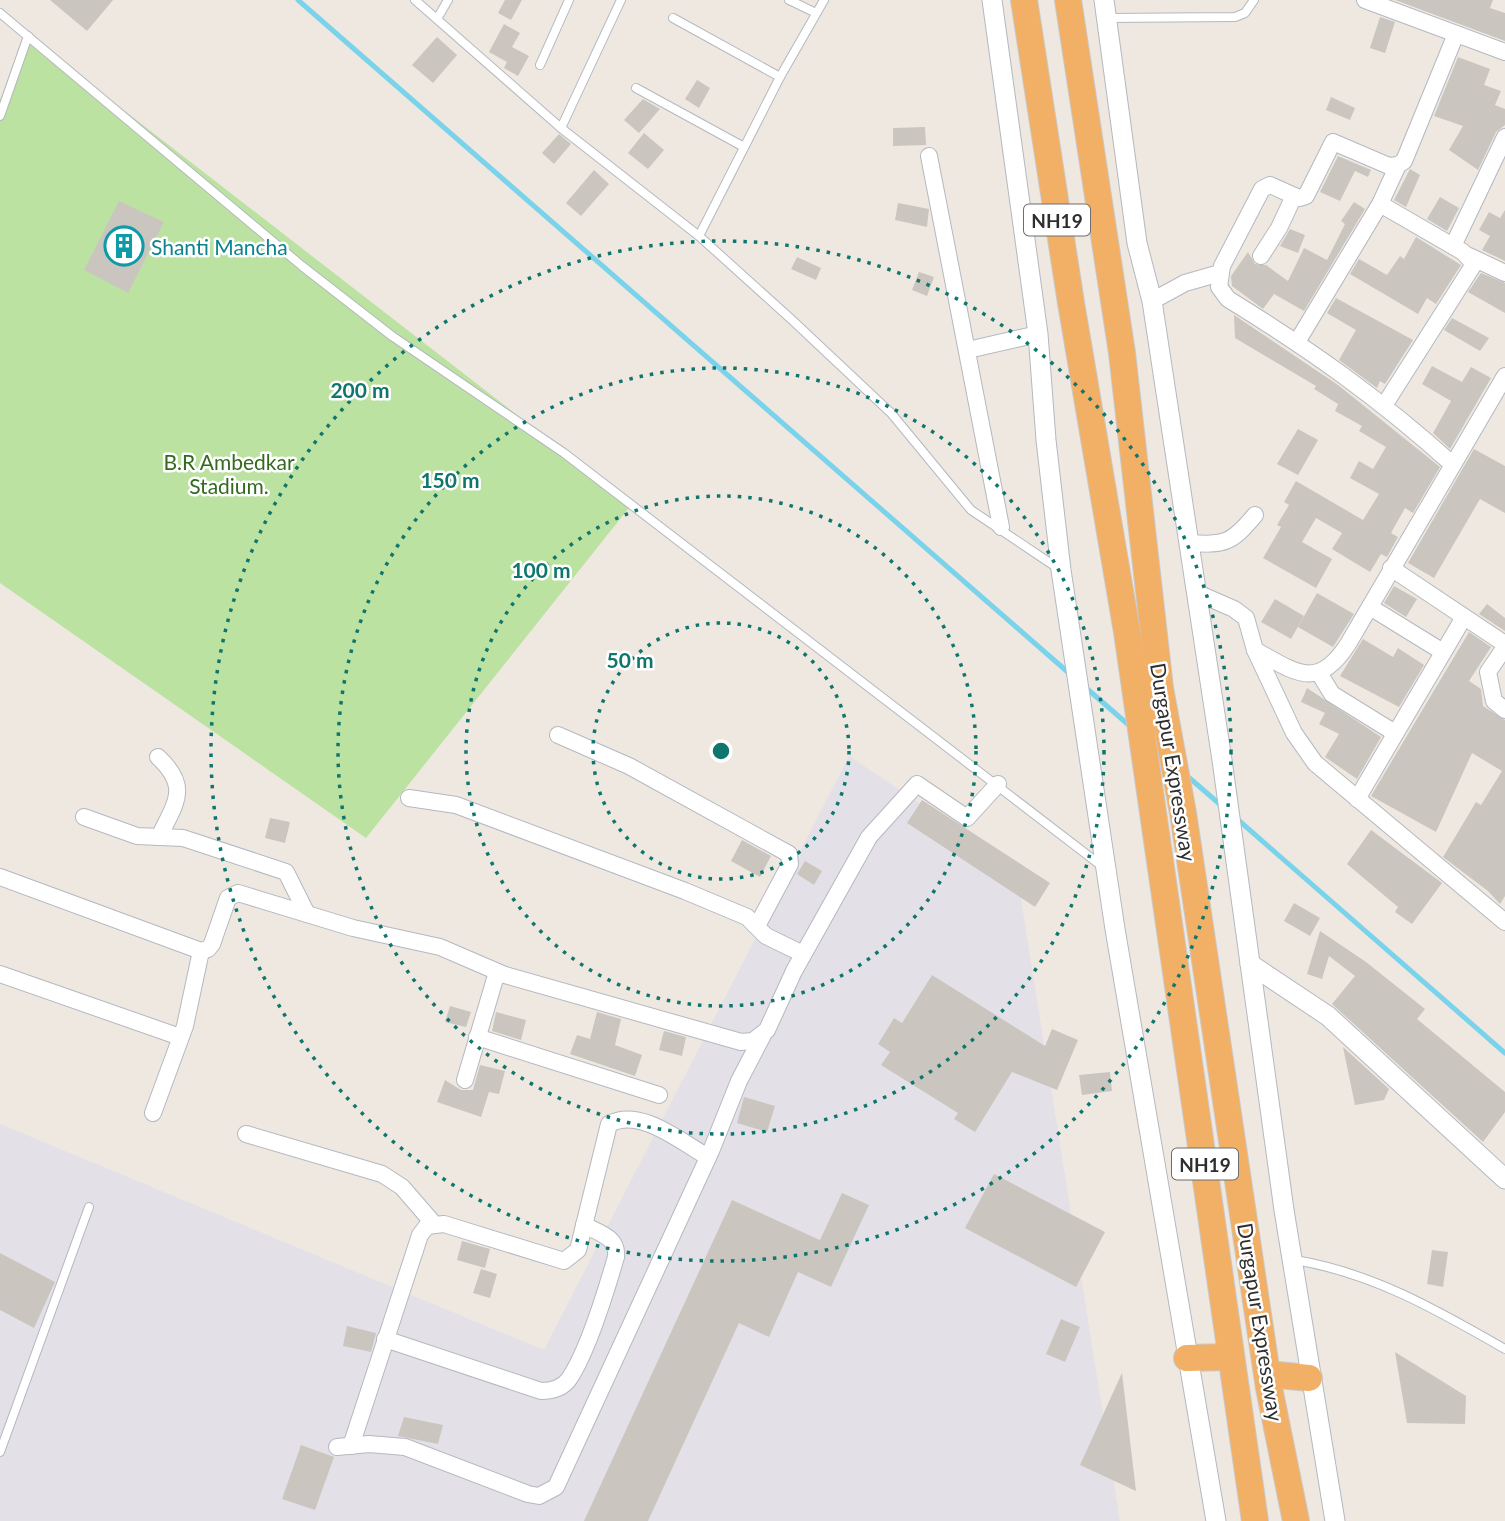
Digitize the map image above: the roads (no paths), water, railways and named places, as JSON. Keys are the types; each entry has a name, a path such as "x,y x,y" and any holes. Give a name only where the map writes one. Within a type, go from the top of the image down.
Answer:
{"highway":[{"name":"Durgapur Expressway","path":"1024,0 1142,730 1255,1521"},
{"name":"Durgapur Expressway","path":"1068,0 1122,353 1160,688 1184,813 1268,1374 1296,1521"},
{"path":"1187,1358 1230,1357"},
{"path":"1268,1374 1309,1378"}],"street":[{"path":"992,0 1038,334 1046,440 1061,570 1076,655 1106,869 1216,1521"},
{"path":"1365,0 1505,52"},
{"path":"1105,9 1138,243 1152,301 1222,760 1309,1378 1335,1521"},
{"path":"1297,342 1380,204 1398,165 1406,156 1456,34"},
{"path":"1452,246 1505,137"},
{"path":"1398,165 1385,164 1333,142 1310,192 1303,198 1275,187 1262,189 1220,273 1219,286 1225,296 1297,342 1385,404 1452,464"},
{"path":"929,156 1001,527"},
{"path":"1261,256 1294,196"},
{"path":"1380,204 1469,256 1505,273"},
{"path":"1385,404 1472,269 1474,264 1469,256"},
{"path":"1152,301 1185,283 1220,273"},
{"path":"968,350 1038,334"},
{"path":"1255,650 1300,673 1319,673 1338,660 1505,376"},
{"path":"1188,543 1220,544 1235,539 1255,515"},
{"path":"1391,568 1505,646 1488,672 1494,701 1505,709"},
{"path":"1195,592 1242,615 1248,624 1255,650 1303,747 1315,763 1505,922"},
{"path":"1370,607 1443,652"},
{"path":"1357,799 1464,617"},
{"path":"1319,673 1332,694 1395,733"},
{"path":"558,735 629,766 789,854 788,869 757,926"},
{"path":"158,757 176,775 179,789 159,836"},
{"path":"708,1157 640,1120 619,1118 609,1124 575,1255 564,1261 444,1223 427,1226 420,1235 385,1339 344,1446 405,1447 528,1494 539,1496 556,1487 708,1157 739,1081 803,954 877,824 917,784 967,818 998,784"},
{"path":"409,798 456,804 530,830 732,910 776,942 803,954"},
{"path":"84,817 137,836 183,838 286,872 307,914"},
{"path":"0,877 201,951 212,944 232,894 238,893 353,928 440,947 497,972 741,1042 753,1041 763,1035"},
{"path":"153,1113 194,991 201,951"},
{"path":"1250,964 1328,1016 1505,1179"},
{"path":"465,1080 497,972"},
{"path":"0,974 180,1037"},
{"path":"477,1037 659,1095"},
{"path":"246,1134 382,1174 402,1187 434,1223"},
{"path":"385,1339 541,1391 563,1386 569,1379 588,1336 616,1257 617,1247 613,1240 584,1225"}],"lane":[{"path":"415,0 561,128 699,236 891,413 971,510 1001,527 1061,570"},
{"path":"436,19 448,0"},
{"path":"540,65 569,0"},
{"path":"561,128 621,0"},
{"path":"789,0 816,13"},
{"path":"699,236 780,77 824,0"},
{"path":"1105,9 1234,17 1245,13 1254,0"},
{"path":"0,13 302,266 392,337 564,453 1106,869"},
{"path":"673,18 780,77"},
{"path":"0,116 28,36"},
{"path":"636,88 744,147"},
{"path":"0,1452 89,1207"},
{"path":"1292,1260 1332,1266 1371,1279 1426,1304 1505,1349"}],"waterway":[{"path":"298,0 1070,674"},
{"path":"1085,687 1131,727"},
{"path":"1186,775 1223,807"},
{"path":"1236,818 1505,1053"}],"place":[{"name":"Shanti Mancha","path":"124,246"}],"park label":[{"name":"B.R Ambedkar Stadium.","path":"229,473"}]}
